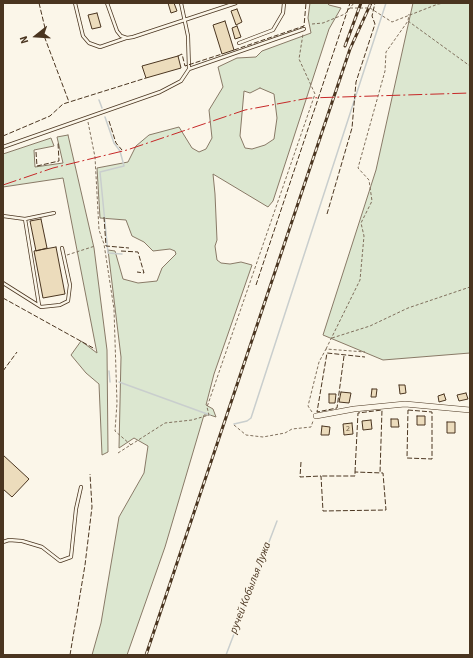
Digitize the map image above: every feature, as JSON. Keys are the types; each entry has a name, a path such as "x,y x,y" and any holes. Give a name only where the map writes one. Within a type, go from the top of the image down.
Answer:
{"street":[{"path":"316,416 354,409 406,404 470,410"}],"lane":[{"path":"75,3 83,36 89,42 100,47 236,3"},
{"path":"107,3 117,32 121,36 127,38"},
{"path":"3,147 87,119 160,92 181,81 189,69 186,19 181,3"},
{"path":"239,43 273,30 283,13 284,3"},
{"path":"189,69 304,29"},
{"path":"3,216 25,219 54,213"},
{"path":"25,219 40,306"},
{"path":"3,283 40,306 60,305 68,301 70,285 62,248"},
{"path":"3,542 9,540 22,541 42,547 60,561 71,557 76,509 81,487"}],"path":[{"path":"312,24 323,23 345,14 354,3"},
{"path":"350,8 370,8 392,22 409,14 438,4 446,3"},
{"path":"234,425 246,435 263,438 285,433 292,429 311,427 316,416 308,406 319,362 360,280 364,236 361,223 372,201 368,180 358,168 385,71 386,52 408,21 409,14"},
{"path":"408,21 470,66"},
{"path":"118,453 165,423 192,420 209,415 207,407 315,94 299,58 304,29"},
{"path":"87,119 95,157 99,230 104,244 114,309 117,403 115,431 131,445"},
{"path":"64,257 95,246"},
{"path":"330,338 370,326 408,308 470,287"},
{"path":"326,349 365,352"}],"green space":[{"path":"310,3 327,3 329,5 341,8 329,29 273,201 268,207 213,174 217,240 215,246 217,260 221,263 230,264 241,262 252,265 214,374 206,405 213,409 216,417 204,415 165,547 127,655 92,655 101,623 119,517 144,473 148,446 134,438 119,448 121,357 108,250 115,251 123,279 138,283 157,281 162,268 176,254 175,251 170,249 153,251 144,242 132,236 126,220 100,218 97,168 128,162 136,146 149,135 179,127 192,148 199,152 206,149 212,138 209,110 223,87 218,67 237,58 256,57 262,51 311,33 308,18","holes":["260,88 274,94 277,118 274,139 265,145 252,149 245,148 240,136 244,91 250,93"]},
{"path":"413,3 470,3 470,353 383,360 323,335 376,170"},
{"path":"68,135 94,248 107,350 108,452 102,455 99,384 86,373 71,355 81,341 97,353 63,178 3,187 3,154 51,138 54,146 34,150 35,167 63,163 57,137"}],"building":[{"path":"168,3 174,3 177,11 171,13"},
{"path":"237,9 242,22 236,25 231,11"},
{"path":"97,13 101,27 92,29 88,15"},
{"path":"225,21 234,50 222,54 213,25"},
{"path":"237,26 241,37 235,39 232,28"},
{"path":"178,56 181,68 146,78 142,66"},
{"path":"41,219 47,248 36,251 30,221"},
{"path":"56,247 65,294 43,298 34,251"},
{"path":"399,385 405,385 406,393 400,394"},
{"path":"372,389 377,389 376,397 371,397"},
{"path":"341,392 351,393 349,403 339,402"},
{"path":"466,393 468,399 459,401 457,395"},
{"path":"329,394 336,394 335,403 329,403"},
{"path":"444,394 446,400 439,402 438,396"},
{"path":"417,416 425,416 425,425 417,425"},
{"path":"391,419 398,419 399,427 391,427"},
{"path":"371,420 372,429 363,430 362,421"},
{"path":"447,422 455,422 455,433 447,433"},
{"path":"352,423 353,434 344,435 343,424"},
{"path":"322,426 330,427 329,435 321,435"},
{"path":"3,455 29,479 12,497 3,489"}],"waterway":[{"path":"234,424 247,421 251,418 386,3"},
{"path":"99,100 102,108"},
{"path":"105,117 114,143 120,151 124,166 100,172 108,253 122,254"},
{"path":"109,371 110,382"},
{"path":"119,382 210,415"},
{"name":"ручей Кобылья Лужа","path":"226,655 277,521"}],"railway":[{"path":"345,46 361,3"},
{"path":"146,655 350,49 371,3"}],"fence":[{"path":"39,3 45,28 43,33 69,102"},
{"path":"234,50 304,26 306,3"},
{"path":"256,285 350,3"},
{"path":"327,214 352,128 356,82 375,24 372,16 375,3"},
{"path":"178,56 182,54 185,66 222,54"},
{"path":"3,136 50,116 63,104 146,78"},
{"path":"109,121 116,143 122,150"},
{"path":"36,152 37,166 59,161 58,143"},
{"path":"104,217 106,246 129,248"},
{"path":"121,251 138,252 144,273 137,272"},
{"path":"3,298 95,349"},
{"path":"3,371 17,352"},
{"path":"344,356 337,408 317,412 327,353 365,357"},
{"path":"355,472 358,413 382,410 380,473"},
{"path":"408,410 432,412 432,459 407,458 408,410"},
{"path":"301,462 300,477 321,476 323,511 386,510 383,473 355,472 355,476 321,476"},
{"path":"70,655 85,565 92,507 90,474"}],"power":[{"path":"3,185 53,168 127,150 245,110 309,98 470,93"}]}
